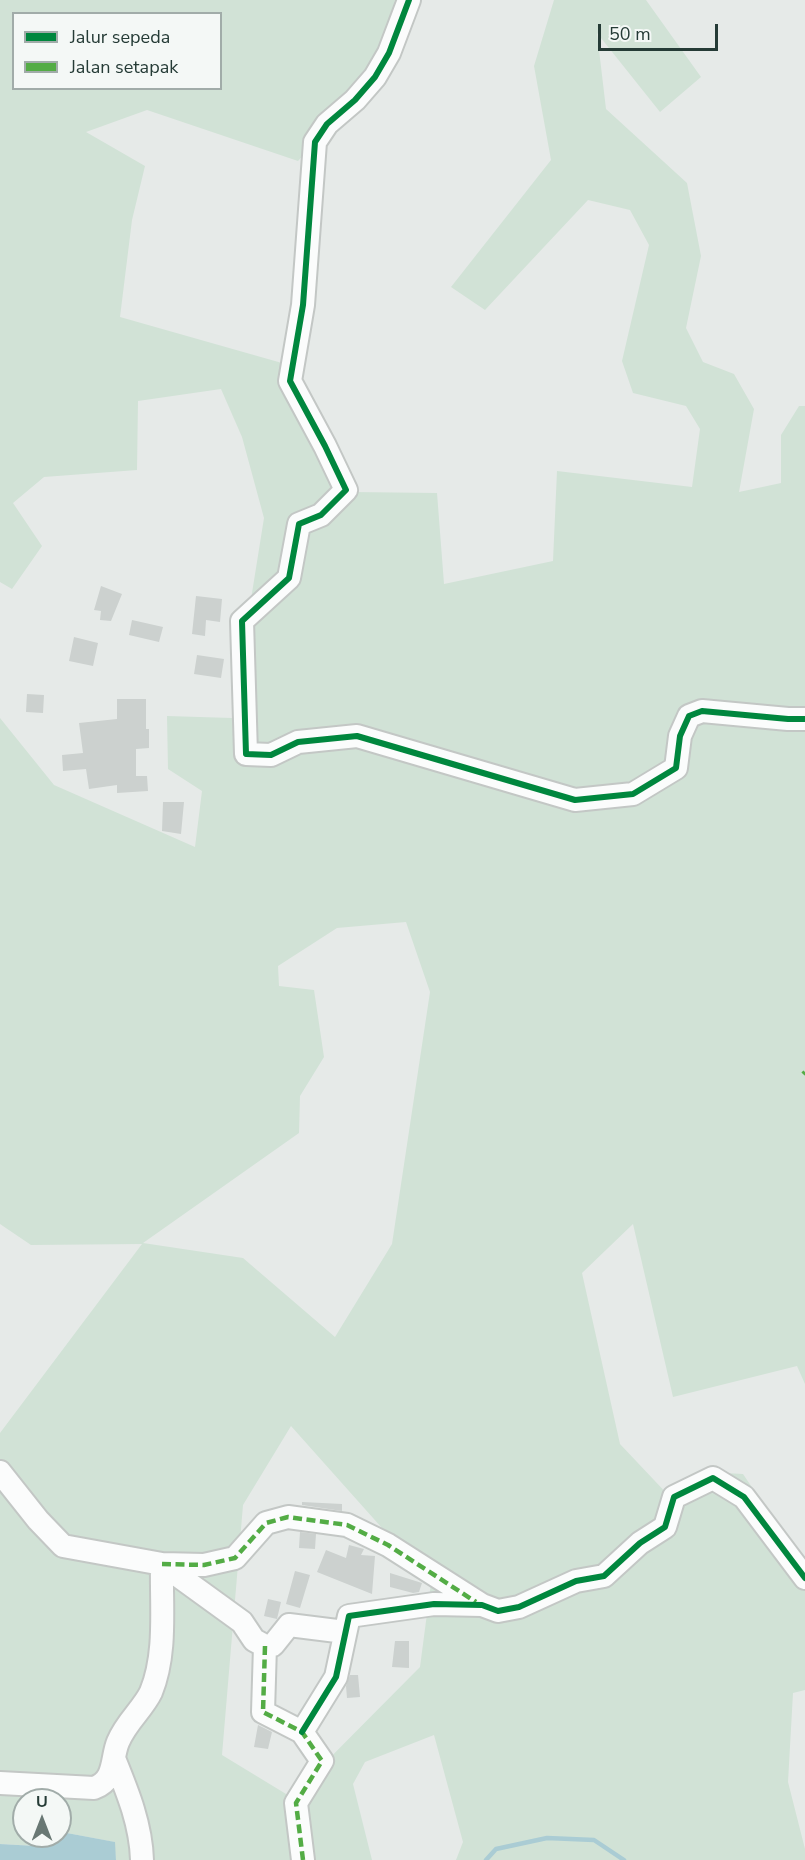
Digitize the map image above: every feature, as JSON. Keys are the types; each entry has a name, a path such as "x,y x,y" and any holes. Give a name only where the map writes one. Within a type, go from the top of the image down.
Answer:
{"street":[{"path":"409,0 389,52 375,77 355,100 327,124 315,142 303,305 290,381 346,490 321,515 299,524 289,578 242,621 246,754 271,755 298,742 357,736 575,800 633,794 676,768 680,736 689,716 702,711 788,720 805,719"},
{"path":"0,1472 38,1520 63,1546 162,1564 204,1565 236,1558 266,1523 288,1517 347,1524 388,1545 482,1605 498,1611 519,1608 576,1581 604,1576 640,1543 664,1527 674,1497 713,1478 744,1497 805,1578"},
{"path":"162,1564 242,1622 254,1640 265,1646 273,1645 289,1625 345,1632"},
{"path":"0,1783 94,1788 110,1777 117,1744 127,1722 150,1694 161,1658 162,1564"},
{"path":"302,1732 336,1677 349,1616 434,1604 482,1605"},
{"path":"265,1646 263,1712 302,1732 322,1761 296,1803 303,1860"},
{"path":"115,1761 130,1799 142,1844 142,1860"}],"green space":[{"path":"0,0 395,0 380,72 298,161 147,110 86,132 145,166 132,220 120,317 289,365 352,492 437,493 444,584 553,561 557,471 692,487 700,429 686,406 633,393 622,361 649,245 630,210 588,200 485,310 451,287 551,160 534,66 554,0 646,0 701,77 660,112 597,33 606,109 687,183 701,256 686,328 703,362 734,374 754,409 739,492 781,483 781,435 799,406 805,406 805,1384 797,1366 673,1397 633,1224 582,1273 620,1444 671,1498 706,1472 743,1474 805,1566 805,1690 793,1693 788,1782 805,1849 805,1860 456,1860 463,1842 434,1735 365,1762 353,1784 372,1860 116,1860 114,1842 72,1834 72,1788 12,1788 12,1845 0,1844 0,1433 142,1244 31,1245 0,1224 0,718 54,785 195,847 202,791 168,769 167,716 232,718 264,518 242,437 221,389 138,401 137,470 44,477 13,503 42,546 12,589 0,582","holes":["406,922 430,992 392,1244 335,1337 243,1258 143,1243 299,1133 300,1096 324,1057 314,990 279,986 278,966 337,928","291,1426 431,1583 420,1667 291,1797 222,1755 243,1505"]}],"water":[{"path":"72,1834 115,1842 116,1860 0,1860 0,1844 12,1845 12,1848 72,1848"}],"building":[{"path":"101,586 122,594 111,621 100,620 101,611 94,610"},
{"path":"196,596 222,599 220,622 206,620 205,636 192,634"},
{"path":"132,620 163,627 159,642 129,635"},
{"path":"74,637 98,643 93,666 69,661"},
{"path":"197,655 224,659 221,678 194,674"},
{"path":"27,694 44,695 43,713 26,712"},
{"path":"117,699 146,699 146,729 149,729 149,748 136,749 136,776 147,776 148,791 117,793 117,785 89,789 86,769 63,771 62,755 83,753 79,723 117,719"},
{"path":"163,802 184,802 181,834 162,831"},
{"path":"302,1502 342,1504 342,1511 302,1505"},
{"path":"300,1532 316,1534 315,1549 299,1548"},
{"path":"349,1545 364,1549 361,1555 375,1556 372,1594 317,1572 326,1550 346,1558"},
{"path":"295,1571 310,1575 300,1608 286,1604"},
{"path":"390,1573 422,1583 419,1592 413,1593 390,1587"},
{"path":"268,1599 281,1602 277,1619 264,1616"},
{"path":"395,1641 409,1641 409,1668 392,1667"},
{"path":"350,1675 358,1675 360,1697 347,1698 346,1686"},
{"path":"258,1725 272,1732 268,1749 254,1747"}],"waterway":[{"path":"486,1860 496,1849 547,1838 594,1840 624,1860"}],"marked path":[{"path":"162,1564 204,1565 235,1558 266,1523 288,1517 347,1525 388,1545 476,1602"},
{"path":"265,1646 263,1712 302,1732 322,1761 296,1803 303,1860"}],"cycle path":[{"path":"409,0 389,53 375,77 355,100 327,124 315,142 303,305 290,381 346,490 321,515 299,524 289,578 242,621 246,754 271,755 298,742 357,736 575,800 633,794 676,768 680,736 689,716 702,711 805,719"},
{"path":"302,1732 336,1677 349,1616 434,1604 482,1605 498,1611 519,1607 576,1581 604,1576 640,1543 665,1527 674,1497 713,1478 744,1497 805,1578"}]}
